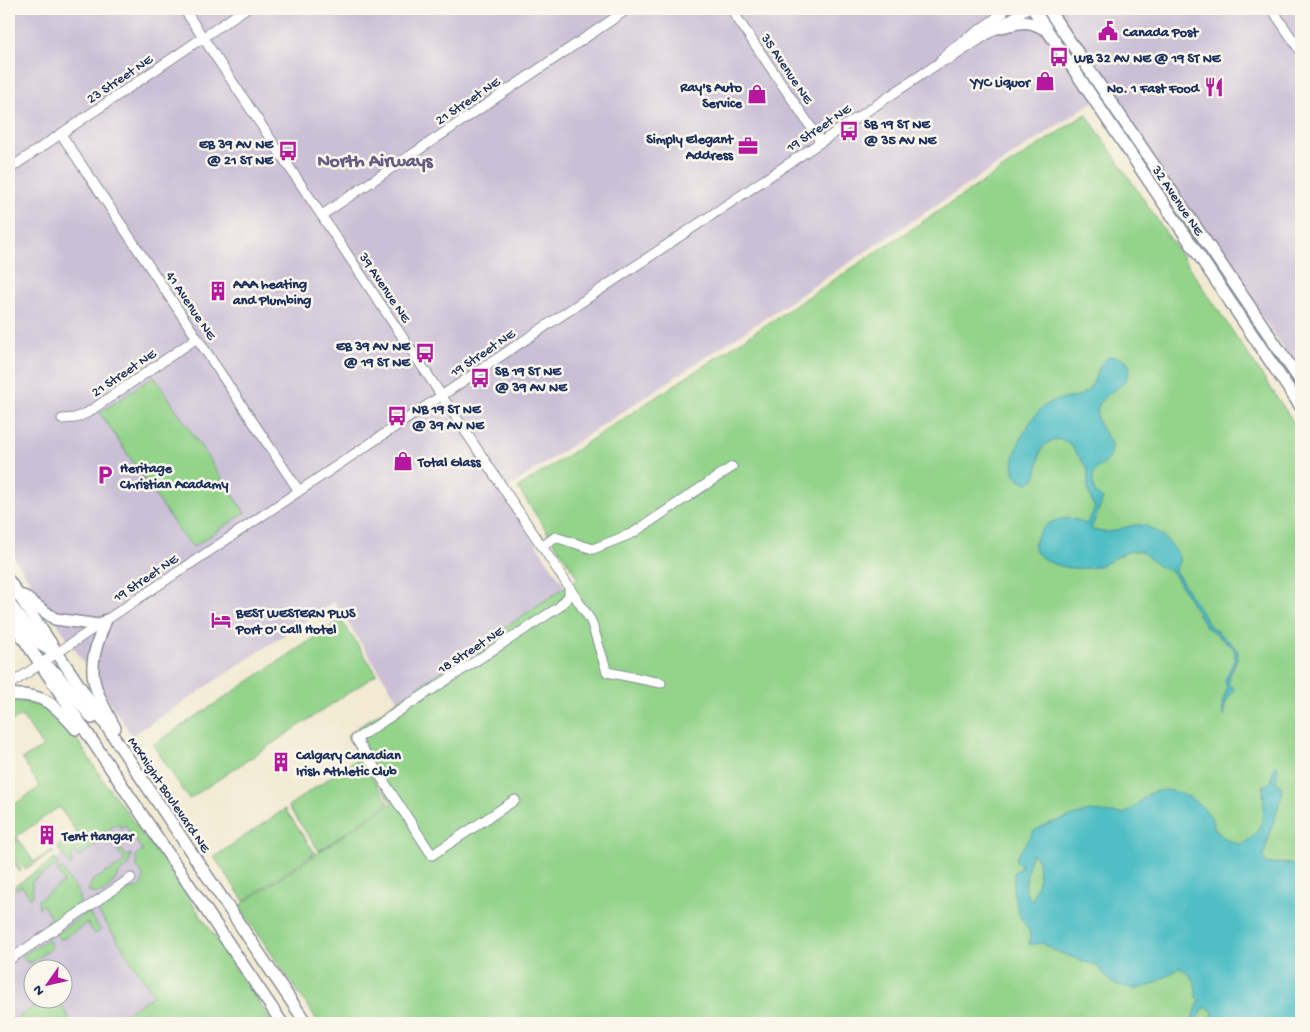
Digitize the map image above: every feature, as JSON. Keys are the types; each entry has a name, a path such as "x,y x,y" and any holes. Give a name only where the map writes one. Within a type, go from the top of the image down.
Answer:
{"main road":[{"name":"32 Avenue NE","path":"1034,9 1301,407"},
{"name":"32 Avenue NE","path":"1048,9 1301,382"},
{"path":"1058,9 1066,35"},
{"path":"998,28 1030,22 1049,32"},
{"path":"10,584 37,608 55,619 102,622 96,645 92,678 103,706 146,785"},
{"name":"McKnight Boulevard NE","path":"10,584 306,1023"},
{"path":"9,603 42,645 48,651 57,653"},
{"path":"9,617 282,1023"},
{"path":"40,664 49,666 56,673 128,759"},
{"path":"9,695 39,697 60,710 133,804"}],"street":[{"name":"39 Avenue NE","path":"184,9 591,620 606,672 661,683"},
{"name":"23 Street NE","path":"9,169 245,9"},
{"name":"21 Street NE","path":"322,215 628,9"},
{"name":"35 Avenue NE","path":"731,9 821,142"},
{"name":"19 Street NE","path":"939,63 950,51 1001,12 1008,9"},
{"name":"19 Street NE","path":"9,685 939,63 953,57 1026,9"},
{"path":"1272,9 1301,50"},
{"name":"41 Avenue NE","path":"61,134 299,491"},
{"name":"21 Street NE","path":"62,419 75,418 87,413 197,338"},
{"path":"543,546 555,537 593,549 632,533 732,467"},
{"name":"18 Street NE","path":"515,800 432,855 356,740 559,607 569,596 567,584"},
{"path":"9,960 131,878"}],"shaded area":[{"path":"9,9 1301,9 1301,374 1108,92 501,492 565,587 398,700 334,602 132,736 9,550"},
{"path":"124,814 147,848 136,855 143,874 143,882 137,889 115,893 95,907 154,995 111,1023 104,1023 102,1020 98,1023 73,1023 64,1010 72,1010 72,960 22,960 22,1010 39,1010 15,1020 17,1023 9,1023 9,890"}],"green space":[{"path":"1086,114 1301,433 1301,1023 319,1023 239,906 392,803 347,735 578,578 518,488"},
{"path":"154,376 245,513 193,547 183,537 100,413"},
{"path":"341,620 377,674 189,799 153,745"},
{"path":"22,699 37,701 63,718 105,783 174,876 273,1023 111,1023 154,995 95,907 120,891 140,886 144,878 137,867 136,855 143,851 125,825 121,828 118,823 101,835 103,840 78,857 75,852 70,856 73,862 70,866 57,847 77,833 59,807 17,836 18,839 9,840 9,808 40,787 22,759 43,747 22,716 9,722 9,702"},
{"path":"359,758 389,803 319,851 288,806"},
{"path":"285,809 315,853 244,901 214,857"},
{"path":"19,840 34,862 53,850 54,852 25,869 10,851 21,869 20,872 9,856 9,842"},
{"path":"120,848 126,856 131,854 129,866 102,893 96,894 88,891 92,881 125,862 117,850"},
{"path":"55,859 59,864 32,881 33,896 31,898 22,886 17,889 15,886"},
{"path":"62,869 78,892 80,902 75,911 50,927 46,921 51,918 43,905 39,908 38,900 64,882 57,870"},
{"path":"88,912 101,930 95,934 87,923 63,939 59,939 56,934"},
{"path":"48,939 52,946 51,949 35,960 24,960 22,956"},
{"path":"29,1010 64,1010 73,1023 17,1023 15,1020"}],"water":[{"path":"1110,356 1126,360 1130,368 1123,383 1102,400 1097,413 1100,425 1111,445 1111,451 1106,462 1095,470 1093,475 1095,493 1103,499 1091,529 1110,532 1130,526 1143,525 1157,531 1174,548 1180,560 1175,570 1210,626 1238,651 1237,660 1228,683 1234,689 1226,702 1223,716 1222,703 1227,689 1225,680 1235,659 1234,648 1206,627 1173,572 1160,567 1141,551 1123,554 1104,564 1090,568 1072,568 1046,560 1034,549 1040,532 1046,526 1061,519 1078,520 1086,524 1095,509 1088,491 1088,469 1069,443 1060,439 1046,444 1040,454 1035,478 1028,483 1018,478 1014,470 1014,459 1018,446 1031,422 1044,406 1087,391 1091,387 1102,363"},
{"path":"1274,766 1278,766 1276,782 1281,785 1282,794 1263,857 1267,864 1301,862 1301,1023 1216,1023 1212,1018 1213,1011 1205,1007 1194,1023 1190,1023 1200,1000 1196,997 1196,988 1193,980 1180,968 1152,985 1134,989 1112,983 1097,966 1055,951 1042,943 1029,945 1030,933 1020,916 1013,892 1014,872 1023,866 1016,862 1016,858 1034,831 1045,825 1089,811 1123,814 1132,809 1147,795 1164,790 1185,795 1198,803 1208,813 1216,830 1222,836 1230,841 1242,844 1256,833 1260,826 1264,803 1263,786 1271,782","holes":["1031,854 1038,859 1039,878 1032,901 1025,891 1025,886"]}],"place":[{"name":"Canada Post","path":"1108,31"},
{"name":"WB 32 AV NE @ 19 ST NE","path":"1059,57"},
{"name":"YYC Liquor","path":"1045,81"},
{"name":"No. 1 Fast Food","path":"1214,87"},
{"name":"Ray's Auto Service","path":"757,94"},
{"name":"SB 19 ST NE @ 35 AV NE","path":"849,131"},
{"name":"Simply Elegant Address","path":"748,146"},
{"name":"EB 39 AV NE @ 21 ST NE","path":"288,151"},
{"name":"AAA heating and Plumbing","path":"218,291"},
{"name":"EB 39 AV NE @ 19 ST NE","path":"425,353"},
{"name":"SB 19 ST NE @ 39 AV NE","path":"480,378"},
{"name":"NB 19 ST NE @ 39 AV NE","path":"397,416"},
{"name":"Total Glass","path":"403,461"},
{"name":"Heritage Christian Acadamy","path":"105,475"},
{"name":"BEST WESTERN PLUS Port O' Call Hotel","path":"221,620"},
{"name":"Calgary Canadian Irish Athletic Club","path":"281,762"},
{"name":"Tent Hangar","path":"47,835"}],"district":[{"name":"North Airways","path":"375,159"}]}
